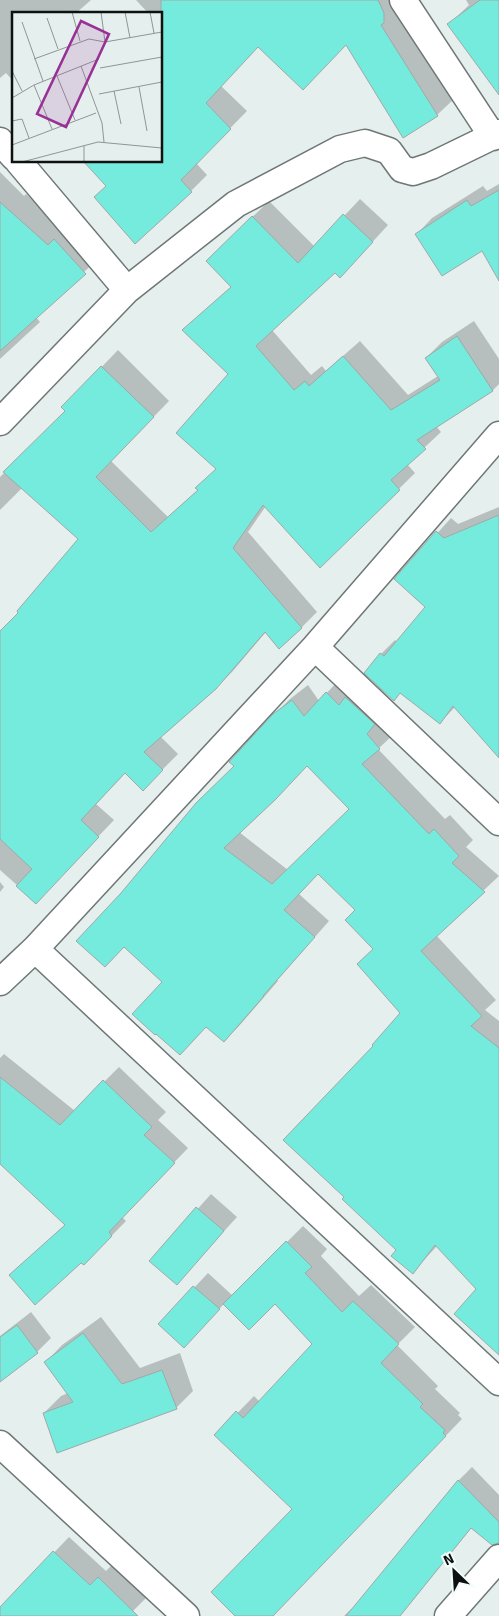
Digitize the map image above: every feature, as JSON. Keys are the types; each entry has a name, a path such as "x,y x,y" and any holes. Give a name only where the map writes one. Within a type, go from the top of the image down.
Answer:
{"street":[{"path":"0,422 127,290 236,204 340,149 365,143 389,151 402,169 413,172 496,135 403,0"},
{"path":"0,141 12,155"},
{"path":"19,162 127,290"},
{"path":"0,982 35,949 315,647 499,434"},
{"path":"315,647 499,822"},
{"path":"35,949 499,1382"},
{"path":"0,1444 186,1616"},
{"path":"448,1616 499,1558"}],"building":[{"path":"161,0 378,0 384,13 384,23 381,25 438,116 403,138 346,45 303,90 258,47 206,103 231,129 181,180 192,192 135,244 94,197 106,186 84,162 162,162"},
{"path":"480,0 499,0 499,95 447,24"},
{"path":"499,190 499,281 482,251 442,276 415,234 467,200 471,206"},
{"path":"0,202 48,245 54,239 86,274 0,351"},
{"path":"343,214 373,242 340,278 335,273 256,346 294,390 305,381 309,386 343,356 391,410 440,380 425,358 457,336 493,391 417,440 426,449 391,480 400,490 320,568 263,505 233,548 302,628 279,649 265,632 216,689 144,752 163,770 143,791 125,773 81,820 99,837 36,904 16,886 32,869 0,839 0,631 18,613 17,611 78,539 3,472 65,411 61,407 101,366 154,417 96,477 151,532 198,490 195,488 216,469 176,433 228,374 182,330 231,287 206,261 252,216 298,263"},
{"path":"499,515 499,758 453,706 440,724 400,693 394,701 364,673 380,653 384,656 425,607 394,579 436,531 444,538"},
{"path":"326,692 339,705 345,697 375,724 367,734 380,749 362,764 429,834 434,829 459,856 452,863 485,892 421,951 482,1016 471,1026 499,1048 499,1355 454,1314 476,1289 435,1245 413,1274 391,1256 396,1250 342,1199 344,1197 283,1140 373,1046 400,1013 357,964 373,949 345,920 355,910 318,874 284,910 315,937 224,1042 206,1027 180,1055 132,1014 162,982 124,947 105,967 76,941 121,893 196,803 234,766 229,762 273,714 292,700 304,716","holes":["307,766 349,809 272,884 224,848 275,800"]},
{"path":"0,1077 60,1125 103,1080 152,1127 144,1135 175,1163 109,1232 112,1236 84,1265 81,1263 35,1305 9,1275 65,1225 0,1164"},
{"path":"196,1207 224,1231 177,1285 149,1261"},
{"path":"286,1241 312,1267 305,1273 342,1312 353,1301 399,1344 381,1363 423,1404 420,1407 445,1430 443,1433 446,1436 273,1616 235,1616 211,1592 292,1509 214,1435 236,1411 243,1418 312,1344 275,1304 249,1330 223,1304"},
{"path":"193,1286 220,1309 184,1348 158,1324"},
{"path":"17,1325 38,1353 0,1382 0,1337"},
{"path":"83,1333 122,1384 162,1370 177,1409 57,1453 43,1413 73,1402 44,1362"},
{"path":"458,1480 499,1522 499,1543 492,1545 471,1528 400,1616 346,1616"},
{"path":"53,1551 90,1585 98,1577 138,1616 0,1616 0,1607"}]}
